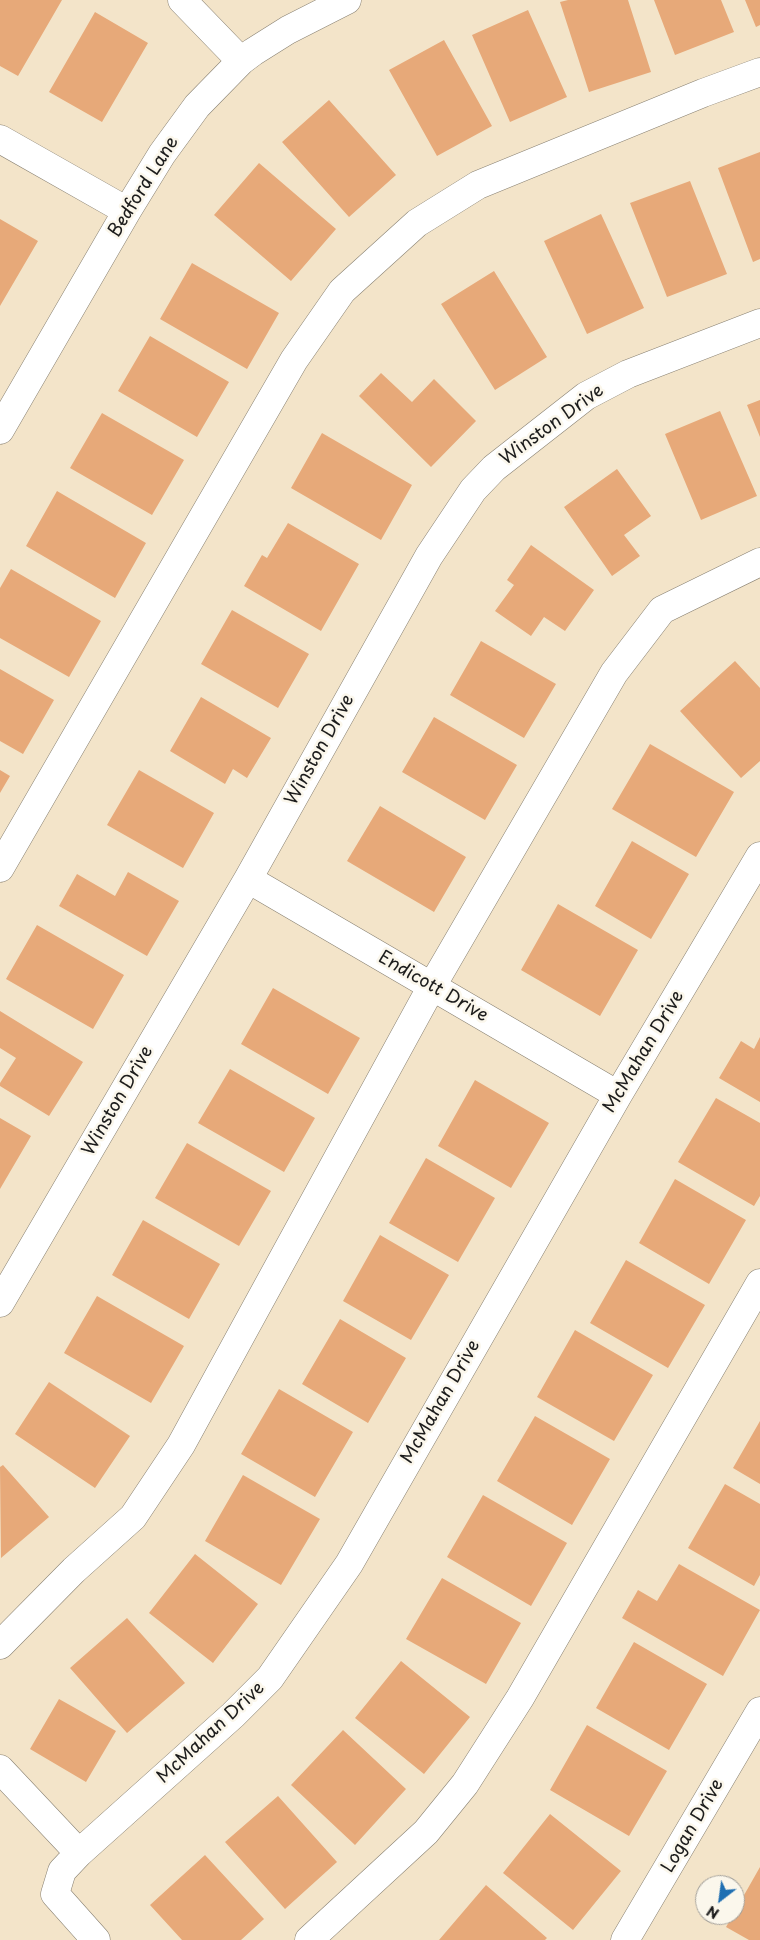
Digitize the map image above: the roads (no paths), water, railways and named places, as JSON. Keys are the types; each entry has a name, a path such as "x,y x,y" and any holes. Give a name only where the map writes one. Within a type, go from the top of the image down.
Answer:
{"street":[{"path":"182,0 241,61"},
{"name":"Bedford Lane","path":"0,430 9,395 162,154 197,106 241,61 288,30 348,0"},
{"path":"0,868 294,360 342,291 417,222 478,185 703,93 760,72"},
{"path":"0,139 127,210"},
{"name":"Winston Drive","path":"0,1303 248,879 429,556 473,490 494,468 586,396 628,374 760,323"},
{"path":"0,1645 74,1570 133,1517 181,1445 432,986 614,673 662,610 760,562"},
{"name":"McMahan Drive","path":"96,1940 55,1894 62,1871 79,1853 233,1715 270,1678 349,1564 618,1094 760,856"},
{"name":"Endicott Drive","path":"248,879 618,1094"},
{"path":"309,1940 426,1832 465,1784 520,1698 760,1283"},
{"name":"Logan Drive","path":"625,1940 760,1711"},
{"path":"0,1769 79,1853"}]}
